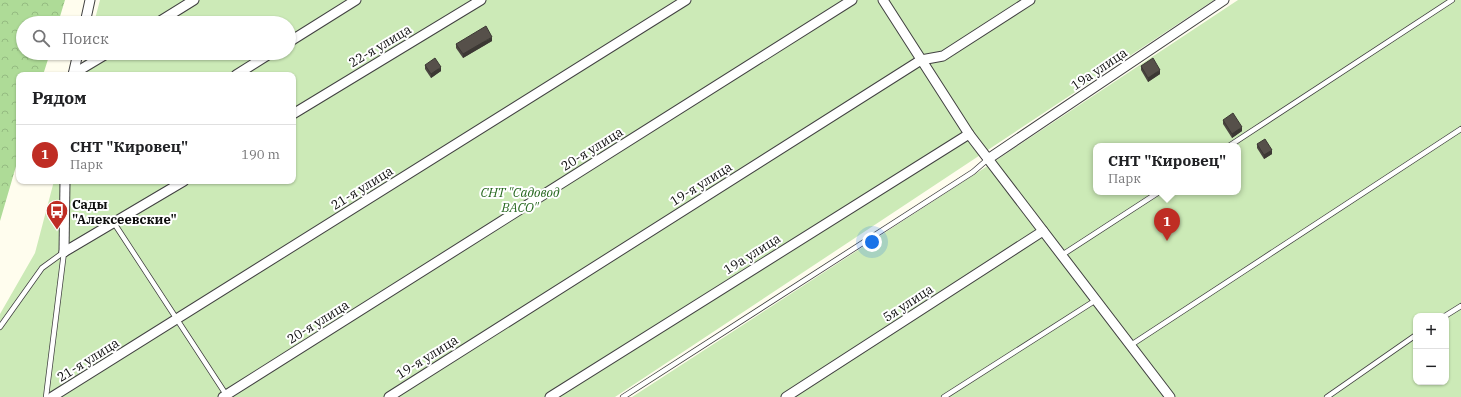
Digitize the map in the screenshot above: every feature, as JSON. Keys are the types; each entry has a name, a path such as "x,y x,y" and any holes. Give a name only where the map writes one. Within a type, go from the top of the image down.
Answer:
{"street":[{"path":"87,16 90,0"},
{"path":"168,16 194,0"},
{"path":"296,38 356,0"},
{"name":"22-я улица","path":"296,112 481,0"},
{"name":"21-я улица","path":"52,397 686,0"},
{"name":"20-я улица","path":"226,396 852,0"},
{"path":"883,0 969,134 1170,397"},
{"name":"19-я улица","path":"389,397 921,60 943,56 1030,0"},
{"name":"19а улица","path":"988,159 1224,0"},
{"path":"74,72 76,60"},
{"path":"78,72 97,60"},
{"path":"241,72 260,60"},
{"name":"19а улица","path":"550,397 969,134"},
{"path":"64,252 66,184"},
{"path":"64,252 179,184"},
{"name":"5я улица","path":"786,397 1044,231"}],"lane":[{"path":"1234,143 1452,0"},
{"path":"1131,345 1461,129"},
{"path":"623,397 973,172 988,159"},
{"path":"1062,255 1153,195"},
{"path":"114,223 226,396"},
{"path":"0,327 42,268 64,252"},
{"path":"46,397 64,252"},
{"path":"944,397 1096,300"},
{"path":"1449,314 1461,306"},
{"path":"1327,397 1413,337"}],"green space":[{"path":"0,0 65,0 60,16 16,16 16,60 48,60 44,72 16,72 16,166 0,221"},
{"name":"СНТ \"Садовод ВАСО\"","path":"100,0 1214,0 615,397 0,397 0,314 35,253 53,184 296,184 296,72 82,72 84,60 296,60 296,16 96,16"},
{"path":"1238,0 1461,0 1461,397 632,397 989,165"}],"building":[{"path":"486,26 492,37 463,54 456,44"},
{"path":"435,58 441,67 431,74 425,65"},
{"path":"1153,58 1160,70 1148,78 1141,66"},
{"path":"1233,113 1242,127 1232,134 1223,120"},
{"path":"1265,139 1272,150 1264,155 1257,144"}],"place":[{"name":"Сады \"Алексеевские\"","path":"57,230"},
{"name":"СНТ \"Кировец\"","path":"1167,241"}]}
